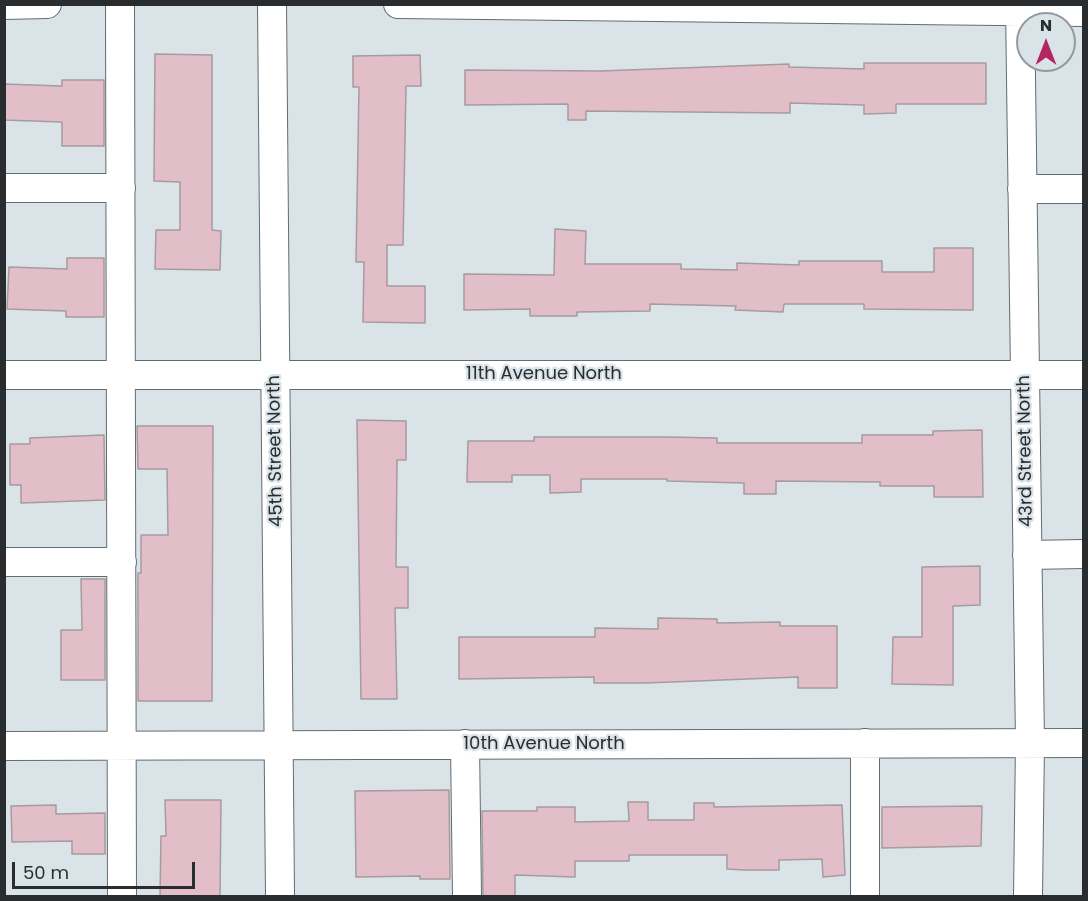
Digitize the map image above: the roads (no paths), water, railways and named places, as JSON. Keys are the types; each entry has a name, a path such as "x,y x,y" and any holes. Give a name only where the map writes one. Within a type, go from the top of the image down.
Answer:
{"street":[{"path":"4,5 48,4"},
{"path":"120,4 122,897"},
{"name":"45th Street North","path":"272,4 280,897"},
{"path":"398,4 1020,9 1083,12"},
{"name":"43rd Street North","path":"1020,9 1030,743 1028,897"},
{"path":"4,189 121,188"},
{"path":"1022,189 1083,189"},
{"name":"11th Avenue North","path":"4,375 1083,375"},
{"path":"1027,555 1083,554"},
{"path":"4,562 122,562"},
{"path":"865,743 865,897"},
{"name":"10th Avenue North","path":"4,746 1083,743"},
{"path":"465,744 467,897"}]}
